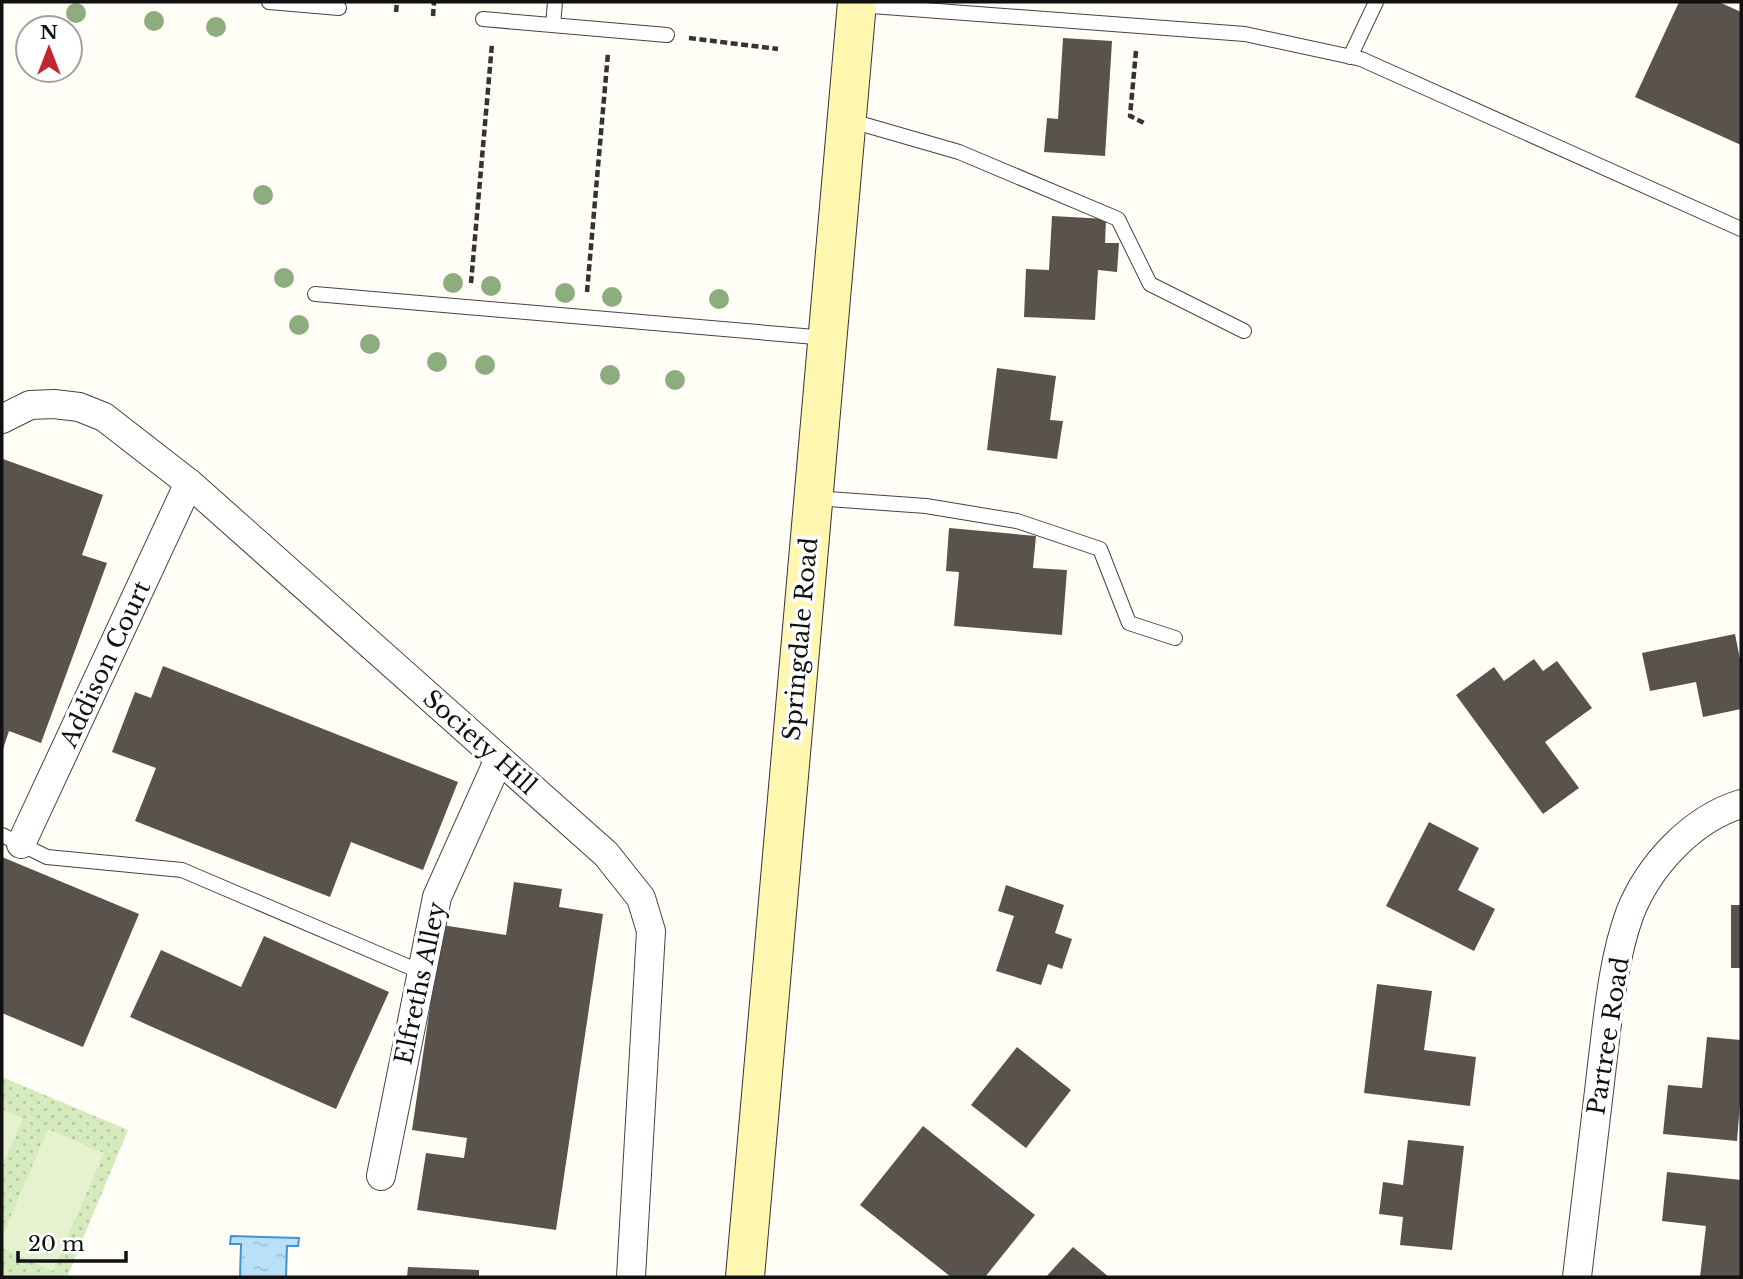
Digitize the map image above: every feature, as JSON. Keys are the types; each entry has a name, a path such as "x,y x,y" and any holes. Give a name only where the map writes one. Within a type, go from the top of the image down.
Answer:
{"main road":[{"name":"Springdale Road","path":"745,1277 857,3"}],"street":[{"name":"Society Hill","path":"2,419 30,405 79,407 104,417 189,484 606,854 641,898 651,931 631,1277"},
{"name":"Addison Court","path":"11,840 189,484"},
{"name":"Elfreths Alley","path":"381,1176 437,897 499,759"},
{"name":"Partree Road","path":"1577,1277 1612,985 1630,913 1649,878 1679,841 1721,810 1741,804"}],"lane":[{"path":"269,2 339,8"},
{"path":"553,25 555,2"},
{"path":"1350,57 1376,2"},
{"path":"857,3 1245,34 1362,59 1741,229"},
{"path":"483,19 667,35"},
{"path":"846,119 960,152 1118,219 1150,284 1244,331"},
{"path":"315,294 827,338"},
{"path":"813,498 926,506 1017,521 1100,550 1129,623 1175,638"},
{"path":"11,840 47,857 182,870 421,972"}],"path":[{"path":"396,12 397,2"},
{"path":"433,16 434,2"},
{"path":"1139,26 1130,116 1146,124"},
{"path":"585,317 610,30"},
{"path":"667,35 778,49"},
{"path":"469,307 493,40"}],"green space":[{"path":"2,1077 128,1130 67,1277 2,1277"},
{"path":"2,1109 23,1118 2,1168"},
{"path":"48,1129 104,1153 53,1271 2,1248 2,1237"}],"water":[{"path":"231,1236 299,1238 298,1246 287,1246 286,1277 240,1277 241,1244 230,1244"}],"building":[{"path":"1679,2 1719,2 1741,12 1741,145 1635,97"},
{"path":"1063,38 1112,41 1105,156 1044,152 1047,118 1058,119"},
{"path":"1052,216 1106,219 1105,243 1119,243 1117,272 1098,270 1095,320 1024,317 1026,269 1049,270"},
{"path":"997,368 1056,376 1050,420 1063,421 1057,459 987,450"},
{"path":"3,459 103,495 82,555 107,563 41,743 9,731 2,752"},
{"path":"949,528 1036,536 1033,568 1067,570 1062,635 954,626 959,572 946,571"},
{"path":"1735,634 1741,664 1741,709 1703,717 1696,682 1650,691 1642,653"},
{"path":"1534,659 1543,671 1557,661 1592,708 1545,742 1579,788 1543,814 1456,695 1494,667 1504,681"},
{"path":"163,666 458,782 423,870 351,842 330,897 135,821 156,768 112,752 135,692 151,698"},
{"path":"1429,822 1479,848 1458,890 1495,909 1474,951 1386,906"},
{"path":"2,857 139,914 83,1047 2,1013"},
{"path":"514,882 562,889 559,907 603,914 556,1230 417,1210 426,1153 464,1158 467,1138 412,1130 442,925 506,935"},
{"path":"1006,885 1064,905 1055,933 1072,939 1062,969 1048,964 1041,985 996,971 1014,916 998,911"},
{"path":"1731,905 1741,905 1741,968 1731,968"},
{"path":"264,936 389,992 336,1109 130,1017 161,950 241,987"},
{"path":"1377,984 1432,991 1424,1050 1476,1057 1470,1106 1364,1093"},
{"path":"1707,1037 1741,1040 1737,1141 1663,1134 1668,1085 1702,1088"},
{"path":"1017,1047 1071,1090 1026,1148 971,1105"},
{"path":"923,1126 1035,1215 985,1277 951,1277 860,1205"},
{"path":"1408,1140 1464,1146 1452,1250 1400,1245 1403,1217 1379,1214 1383,1182 1403,1185"},
{"path":"1667,1172 1741,1180 1741,1277 1700,1277 1706,1226 1662,1221"},
{"path":"1073,1247 1109,1277 1046,1277"},
{"path":"408,1267 479,1270 479,1277 407,1277"}]}
